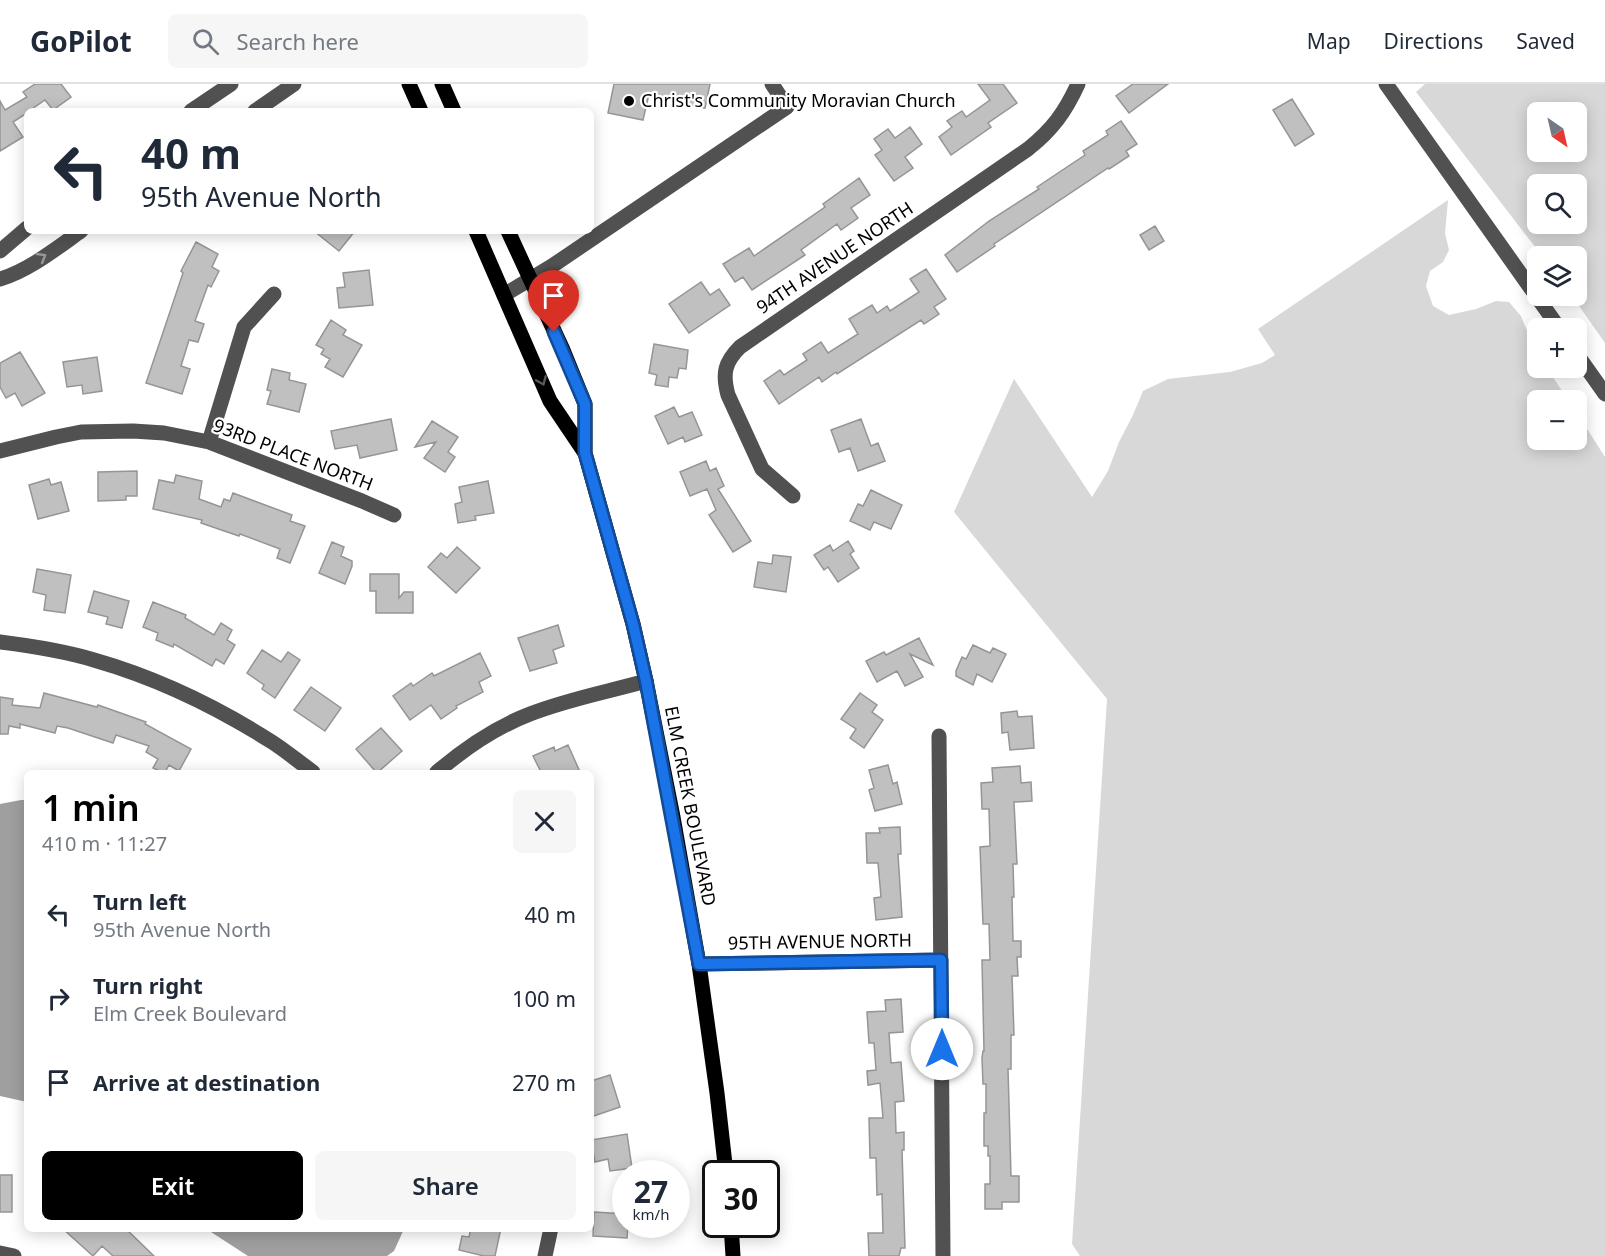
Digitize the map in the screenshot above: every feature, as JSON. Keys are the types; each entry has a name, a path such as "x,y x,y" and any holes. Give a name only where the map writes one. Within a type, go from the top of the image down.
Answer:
{"main road":[{"path":"409,84 420,108"},
{"path":"442,84 453,108"},
{"name":"ELM CREEK BOULEVARD","path":"477,234 550,401 585,453"},
{"name":"ELM CREEK BOULEVARD","path":"509,234 563,350 585,404 585,453 633,624 646,681 699,964 725,1160"},
{"path":"732,1238 734,1256"}],"street":[{"path":"195,108 231,84"},
{"path":"259,108 294,84"},
{"path":"504,295 552,266 787,107 772,84"},
{"name":"94TH AVENUE NORTH","path":"793,496 762,470 728,395 724,382 725,369 730,357 740,346 1041,139 1067,108 1078,84"},
{"path":"1386,84 1552,318"},
{"path":"0,251 24,231"},
{"path":"0,279 12,276 77,234"},
{"path":"209,442 244,327 274,294"},
{"path":"1587,369 1605,394"},
{"name":"93RD PLACE NORTH","path":"0,451 81,432 164,433 209,442 394,514"},
{"path":"0,642 37,647 94,660 157,682 217,709 274,744 310,770"},
{"path":"439,770 454,757 490,734 529,714 572,700 646,681"},
{"path":"939,736 943,1256"},
{"name":"95TH AVENUE NORTH","path":"699,964 941,960"},
{"path":"545,1256 550,1232"},
{"path":"0,1253 14,1256"}],"shaded area":[{"path":"1425,84 1605,84 1605,343 1579,306 1587,306 1587,246 1534,246 1416,92"},
{"path":"1448,200 1445,233 1449,250 1443,262 1430,271 1426,286 1433,306 1449,315 1476,309 1496,301 1509,302 1521,316 1527,331 1527,378 1554,378 1561,390 1527,390 1527,450 1587,450 1587,429 1605,457 1605,1256 1080,1256 1072,1244 1107,699 954,512 1014,379 1092,497 1108,471 1143,391 1168,379 1230,372 1262,363 1275,355 1258,329"},
{"path":"24,800 24,1101 0,1096 0,804"},
{"path":"211,1232 403,1232 394,1251 387,1256 248,1256"}],"building":[{"path":"35,84 61,84 71,97 56,108 51,108 45,100 33,108 24,108 24,115 13,122 23,137 0,151 0,101 5,110 27,97 23,92"},
{"name":"Christ's Community Moravian Church","path":"614,84 710,84 705,108 649,94 643,120 608,113"},
{"path":"978,84 1003,84 1017,103 988,123 991,127 951,155 939,137 952,127 947,121 962,111 966,117 990,100"},
{"path":"1133,84 1168,84 1129,113 1116,96"},
{"path":"1292,99 1314,134 1295,146 1273,110"},
{"path":"1121,121 1137,144 1126,151 1129,156 994,244 995,246 957,272 945,255 989,221 1039,189 1037,187 1085,155 1083,151 1108,135 1106,131"},
{"path":"910,127 922,144 905,157 913,168 894,181 875,155 882,150 874,139 888,129 895,138"},
{"path":"859,178 870,195 851,208 858,218 841,230 837,224 801,250 805,255 752,290 743,277 735,282 723,264 749,248 754,256 825,207 823,204"},
{"path":"1155,226 1164,241 1149,250 1140,235"},
{"path":"318,234 353,234 339,251"},
{"path":"196,242 218,254 212,267 219,271 211,287 208,285 195,321 204,324 198,342 189,340 181,366 190,369 182,394 146,383 183,273 181,271"},
{"path":"926,269 946,299 934,307 939,314 924,324 921,320 822,382 819,377 779,404 764,381 780,370 784,375 807,360 803,354 821,342 828,353 858,334 849,319 872,305 877,313 887,306 890,311 919,292 910,279"},
{"path":"369,270 373,305 339,308 337,288 345,287 343,273"},
{"path":"701,282 710,295 719,289 730,305 689,333 669,304"},
{"path":"331,320 346,330 343,335 362,345 343,377 325,367 330,359 321,354 324,349 316,345"},
{"path":"654,344 688,350 686,369 679,368 677,378 669,377 668,387 655,385 657,375 649,373"},
{"path":"20,352 45,393 22,406 15,393 6,398 0,387 0,363"},
{"path":"97,357 102,391 83,394 82,385 67,387 63,362"},
{"path":"272,369 290,373 289,380 306,384 299,412 267,404 271,391 267,390"},
{"path":"674,407 679,417 692,412 702,435 685,442 683,437 668,444 655,416"},
{"path":"391,419 397,450 360,458 357,445 335,449 331,431"},
{"path":"861,419 871,446 878,443 885,461 858,471 850,448 839,452 831,430"},
{"path":"432,421 458,437 448,452 455,457 445,472 424,458 436,442 415,447"},
{"path":"706,461 710,471 716,468 724,486 718,489 751,541 733,552 709,515 716,510 707,489 690,496 680,472"},
{"path":"137,471 137,496 126,496 126,500 98,501 98,472"},
{"path":"176,475 202,481 199,499 221,507 224,499 230,501 233,493 292,515 290,521 305,526 290,563 277,558 280,549 201,523 202,520 153,509 159,480 174,483"},
{"path":"49,479 51,485 61,482 69,511 38,519 29,485"},
{"path":"488,481 494,513 475,516 476,520 458,523 455,504 462,502 459,487"},
{"path":"871,490 902,505 891,529 874,522 870,530 850,521 858,504 863,506"},
{"path":"848,541 854,551 850,554 859,568 838,582 828,567 824,570 814,555 830,545 833,551"},
{"path":"332,542 344,547 341,556 352,561 345,584 319,573"},
{"path":"457,547 480,568 456,593 428,567 441,553 447,558"},
{"path":"773,555 791,557 786,592 754,587 758,562 772,564"},
{"path":"37,569 71,575 65,613 44,610 46,595 33,592"},
{"path":"370,574 399,574 399,598 404,592 413,592 413,613 376,613 376,591 370,591"},
{"path":"94,591 129,601 122,628 106,624 108,617 88,612"},
{"path":"153,602 186,615 185,618 214,635 221,623 232,630 227,640 235,645 224,664 216,659 212,666 174,644 173,647 156,640 158,633 143,627"},
{"path":"558,625 564,646 553,650 557,663 530,671 518,638"},
{"path":"919,638 933,665 910,654 923,677 905,686 897,671 877,682 866,661 884,652 886,655"},
{"path":"973,645 990,653 993,648 1006,654 992,682 977,674 973,685 956,676 962,657 966,659"},
{"path":"262,650 281,662 288,652 300,660 275,698 262,689 264,685 247,673"},
{"path":"480,653 491,676 479,682 483,692 456,706 457,708 441,719 431,705 410,720 393,696 411,683 413,686 432,673 434,676"},
{"path":"311,687 341,708 325,731 294,710"},
{"path":"44,693 97,707 98,705 146,722 145,724 191,749 180,770 169,765 166,770 158,770 153,768 158,759 146,752 149,746 116,735 113,743 68,728 57,726 55,733 20,724 20,728 9,726 8,734 0,734 0,697 13,699 12,705 40,708"},
{"path":"860,693 877,705 872,712 883,720 864,748 850,738 856,729 841,719"},
{"path":"1017,711 1018,717 1032,716 1034,748 1010,750 1008,732 1002,733 1001,713"},
{"path":"381,728 402,751 380,770 374,770 356,749"},
{"path":"568,745 579,770 540,770 533,756 554,747 555,751"},
{"path":"888,765 893,784 897,782 902,804 875,811 869,790 874,788 869,770"},
{"path":"1020,766 1021,783 1031,782 1032,801 1014,802 1017,864 1013,864 1013,941 1021,941 1021,957 1017,957 1018,976 1012,976 1014,1035 1011,1035 1011,1069 1008,1069 1011,1176 1019,1176 1019,1202 1002,1202 1002,1209 985,1209 985,1184 990,1184 990,1156 988,1156 988,1146 984,1146 986,1084 983,1084 982,1058 984,1051 982,960 990,960 989,924 983,924 980,847 990,846 989,809 982,809 981,783 993,782 992,768"},
{"path":"900,827 901,854 898,854 902,917 876,920 874,898 881,897 878,863 867,863 866,833 880,833 879,828"},
{"path":"901,999 903,1032 889,1033 891,1063 901,1062 904,1101 895,1102 896,1133 904,1132 904,1150 902,1150 905,1248 901,1248 899,1256 869,1256 868,1233 883,1233 882,1194 877,1195 876,1158 870,1158 869,1118 883,1118 880,1083 868,1085 867,1071 876,1070 874,1043 869,1043 867,1012 886,1011 885,1000"},
{"path":"610,1075 620,1107 594,1116 594,1080"},
{"path":"627,1134 631,1160 612,1160 612,1171 610,1171 608,1159 595,1162 594,1140"},
{"path":"0,1175 12,1175 12,1212 0,1212"},
{"path":"594,1212 612,1213 612,1237 593,1236"},
{"path":"66,1232 129,1232 154,1256 113,1256 102,1246 93,1256"},
{"path":"470,1232 500,1232 495,1256 484,1256 459,1250 462,1236 469,1237"}],"place":[{"name":"Christ's Community Moravian Church","path":"629,101"}],"route":[{"path":"554,332 585,404 585,453 633,624 646,681 699,964 941,960 942,1049"}]}
